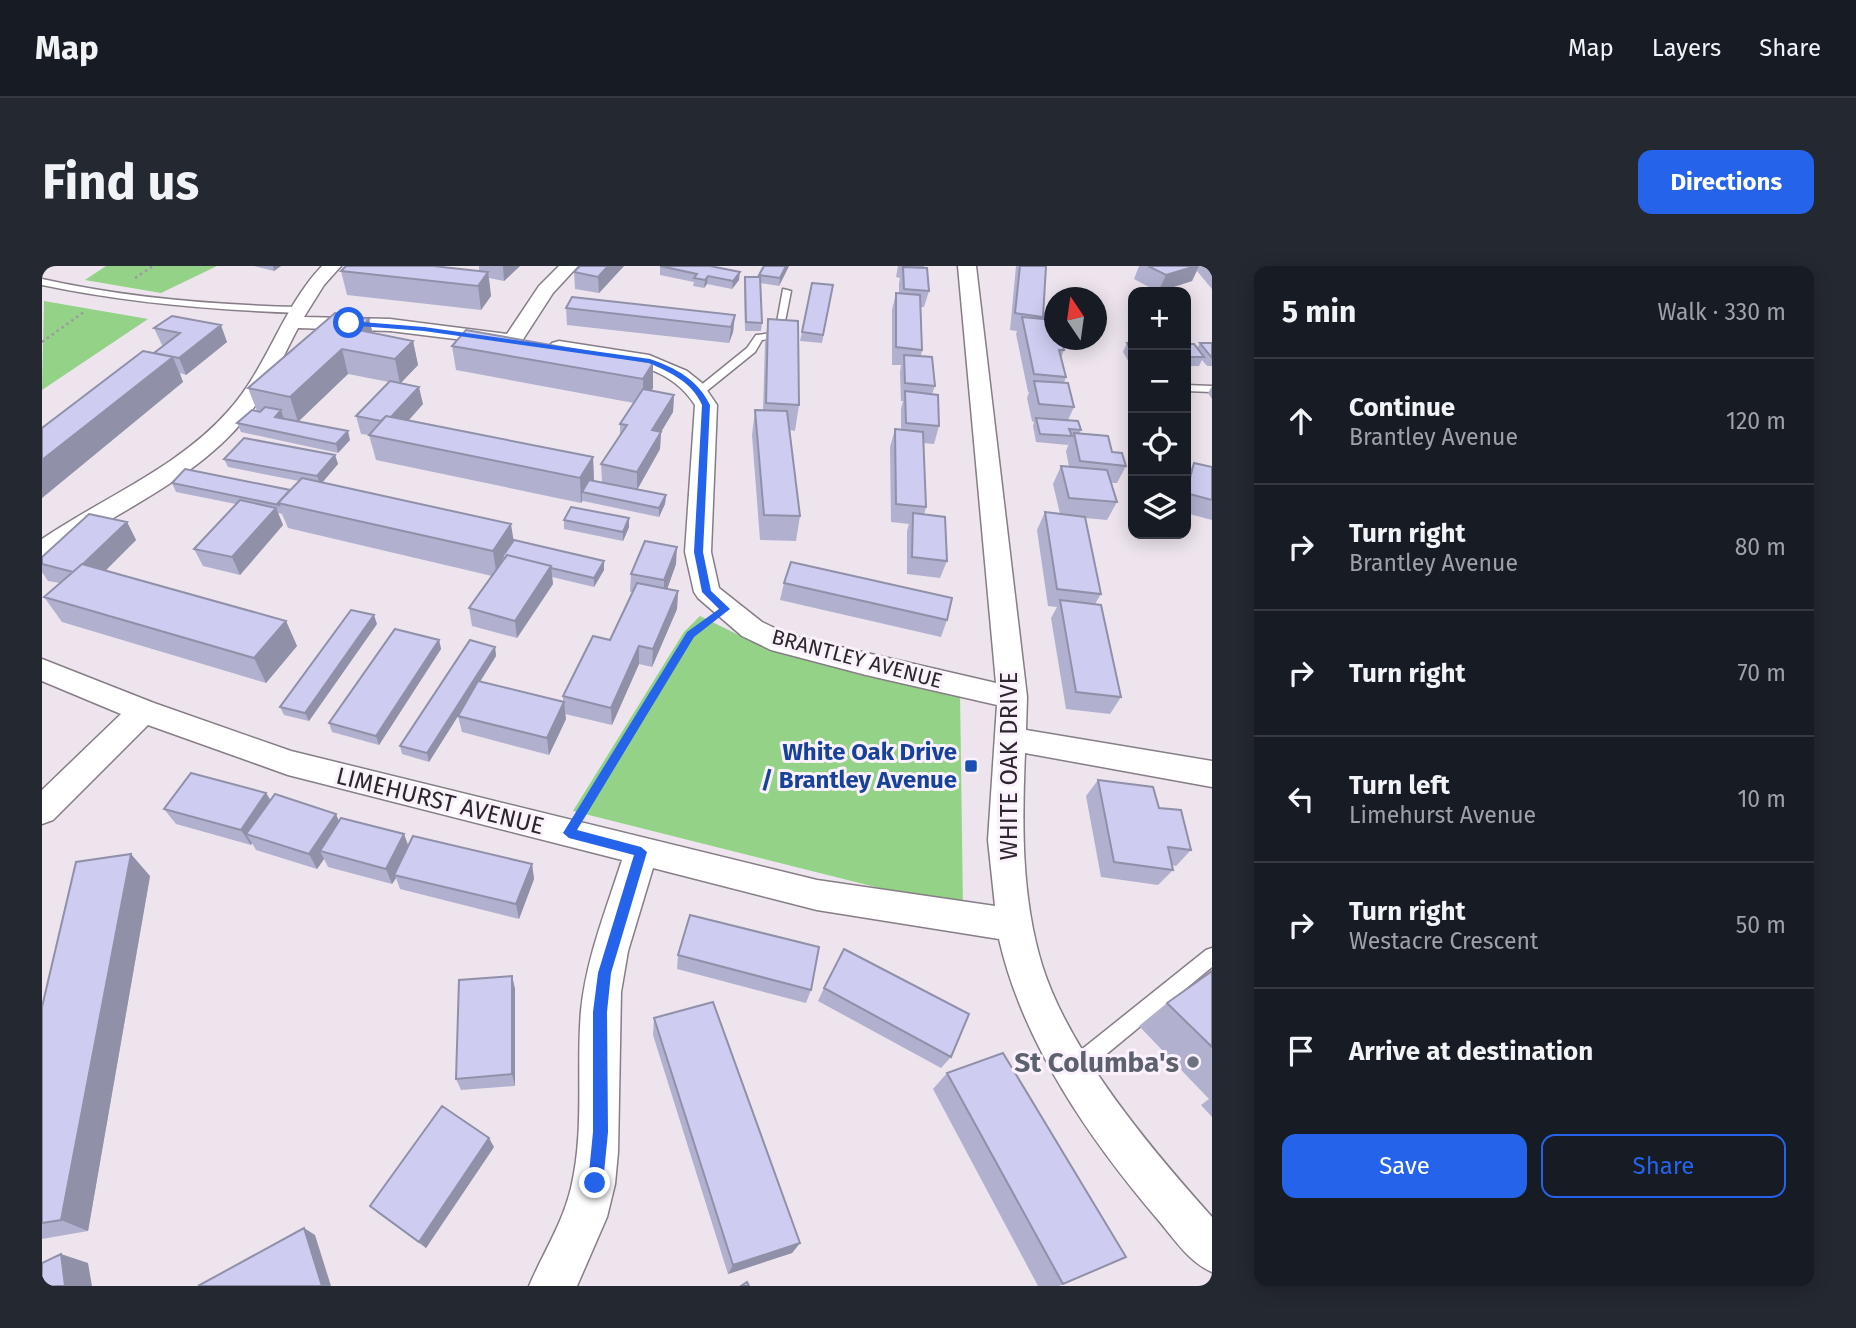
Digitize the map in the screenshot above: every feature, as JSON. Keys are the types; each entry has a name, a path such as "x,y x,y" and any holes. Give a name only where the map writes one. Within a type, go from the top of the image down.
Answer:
{"street":[{"path":"42,551 162,476 226,427 255,390 297,316 325,272 332,266"},
{"path":"513,340 546,290 569,266"},
{"name":"WHITE OAK DRIVE","path":"967,266 1012,697 1006,840 1014,925 1024,967 1045,1018 1073,1069 1105,1118 1153,1182 1212,1250"},
{"path":"297,316 513,340 650,361 681,375 699,392"},
{"name":"BRANTLEY AVENUE","path":"699,392 706,405 698,552 707,592 752,629 781,643 866,666 1012,697"},
{"name":"LIMEHURST AVENUE","path":"42,669 143,711 288,763 817,895 1014,925"},
{"path":"42,811 143,711"},
{"path":"1010,739 1212,774"},
{"path":"552,1286 583,1226 595,1183 600,1132 600,1012 605,973 641,852"}],"lane":[{"path":"42,282 86,292 297,316"},
{"path":"699,392 751,350 759,337 779,335 786,291"},
{"path":"1191,388 1212,389"},
{"path":"1073,1069 1212,956"}],"path":[{"path":"569,833 690,635 725,609"}],"green space":[{"path":"106,266 217,266 161,293 85,280"},
{"path":"44,301 148,319 42,390"},
{"path":"700,616 761,646 861,675 960,693 963,909 573,811 684,632"}],"building":[{"path":"346,266 433,266 488,272 478,286 341,271"},
{"path":"580,266 608,266 598,277 574,272"},
{"path":"660,266 710,266 740,272 733,281 708,276 705,280 694,278 697,274"},
{"path":"764,266 786,266 780,278 759,275"},
{"path":"1020,266 1046,266 1043,317 1015,313"},
{"path":"1148,266 1196,266 1166,275"},
{"path":"903,267 927,268 929,291 904,289"},
{"path":"745,277 760,277 762,323 746,322"},
{"path":"812,283 833,285 823,335 802,332"},
{"path":"896,293 920,295 922,350 896,347"},
{"path":"572,297 735,315 731,327 566,308"},
{"path":"335,313 369,319 358,330 413,341 395,359 342,349 290,397 248,388"},
{"path":"172,316 221,325 179,358 154,353 180,333 154,328"},
{"path":"1022,317 1044,319 1044,350 1059,350 1066,377 1034,374"},
{"path":"768,319 798,321 799,405 766,403"},
{"path":"466,330 653,363 643,379 452,346"},
{"path":"1200,343 1212,343 1212,358"},
{"path":"1191,344 1194,344 1204,357 1191,357"},
{"path":"143,351 173,357 42,460 42,428"},
{"path":"904,355 932,357 935,386 905,383"},
{"path":"390,381 419,387 391,417 386,416 381,421 356,416"},
{"path":"1034,381 1068,383 1074,407 1039,404"},
{"path":"643,389 674,395 652,430 661,432 637,472 601,464 627,425 620,424"},
{"path":"905,391 938,395 939,426 906,423"},
{"path":"265,407 281,410 275,417 348,431 336,444 237,423 252,410 260,412"},
{"path":"755,410 787,411 800,516 764,515"},
{"path":"386,416 593,457 580,478 369,435"},
{"path":"1036,418 1078,421 1081,430 1069,429 1072,436 1040,434"},
{"path":"895,429 923,432 926,507 896,504"},
{"path":"1074,433 1108,436 1112,452 1122,453 1126,466 1080,461"},
{"path":"244,438 335,455 317,476 224,459"},
{"path":"1194,463 1212,467 1212,500 1191,494"},
{"path":"1061,466 1107,470 1117,502 1069,498"},
{"path":"185,469 290,490 279,505 172,483"},
{"path":"302,478 511,524 493,551 278,503"},
{"path":"589,480 666,495 659,508 582,492"},
{"path":"240,500 276,508 232,557 194,549"},
{"path":"571,507 629,518 623,532 564,520"},
{"path":"1045,512 1085,517 1101,594 1057,589"},
{"path":"913,513 945,517 947,561 912,557"},
{"path":"89,514 127,522 73,572 42,564 42,557"},
{"path":"514,540 604,561 594,578 507,555 502,557"},
{"path":"645,541 677,547 664,580 631,574"},
{"path":"507,555 551,566 515,621 469,608"},
{"path":"791,562 952,598 947,620 784,583"},
{"path":"82,564 286,621 254,658 44,597"},
{"path":"637,583 678,591 653,649 639,646 611,708 563,696 593,636 610,640"},
{"path":"1060,600 1101,605 1121,697 1076,692"},
{"path":"351,610 374,615 305,713 280,707"},
{"path":"395,629 439,640 376,736 329,723"},
{"path":"470,640 495,647 427,753 400,746"},
{"path":"478,681 564,702 547,738 458,716"},
{"path":"191,773 266,793 241,830 164,809"},
{"path":"1098,780 1153,787 1159,808 1181,810 1191,850 1168,847 1173,870 1114,862"},
{"path":"275,794 336,814 309,854 246,834"},
{"path":"341,818 404,834 386,869 320,851"},
{"path":"413,836 532,864 516,904 394,875"},
{"path":"131,854 61,1220 42,1223 42,1007 76,862"},
{"path":"690,915 819,947 811,990 678,955"},
{"path":"844,949 969,1014 951,1057 824,988"},
{"path":"1212,971 1212,1047 1167,1003"},
{"path":"512,976 512,1074 456,1079 459,980"},
{"path":"713,1002 800,1243 733,1265 654,1018"},
{"path":"1003,1053 1126,1257 1063,1284 947,1073"},
{"path":"442,1106 489,1138 419,1242 370,1206"},
{"path":"304,1228 322,1286 198,1286"},
{"path":"61,1254 65,1286 42,1286 42,1263"}],"place":[{"name":"White Oak Drive / Brantley Avenue","path":"971,766"},
{"name":"St Columba's","path":"1193,1062"}],"route":[{"path":"349,323 390,325 513,340 650,361 681,375 701,393 706,405 698,552 707,592 725,609 690,635 569,833 641,852 605,973 600,1012 600,1132 595,1183"}]}
